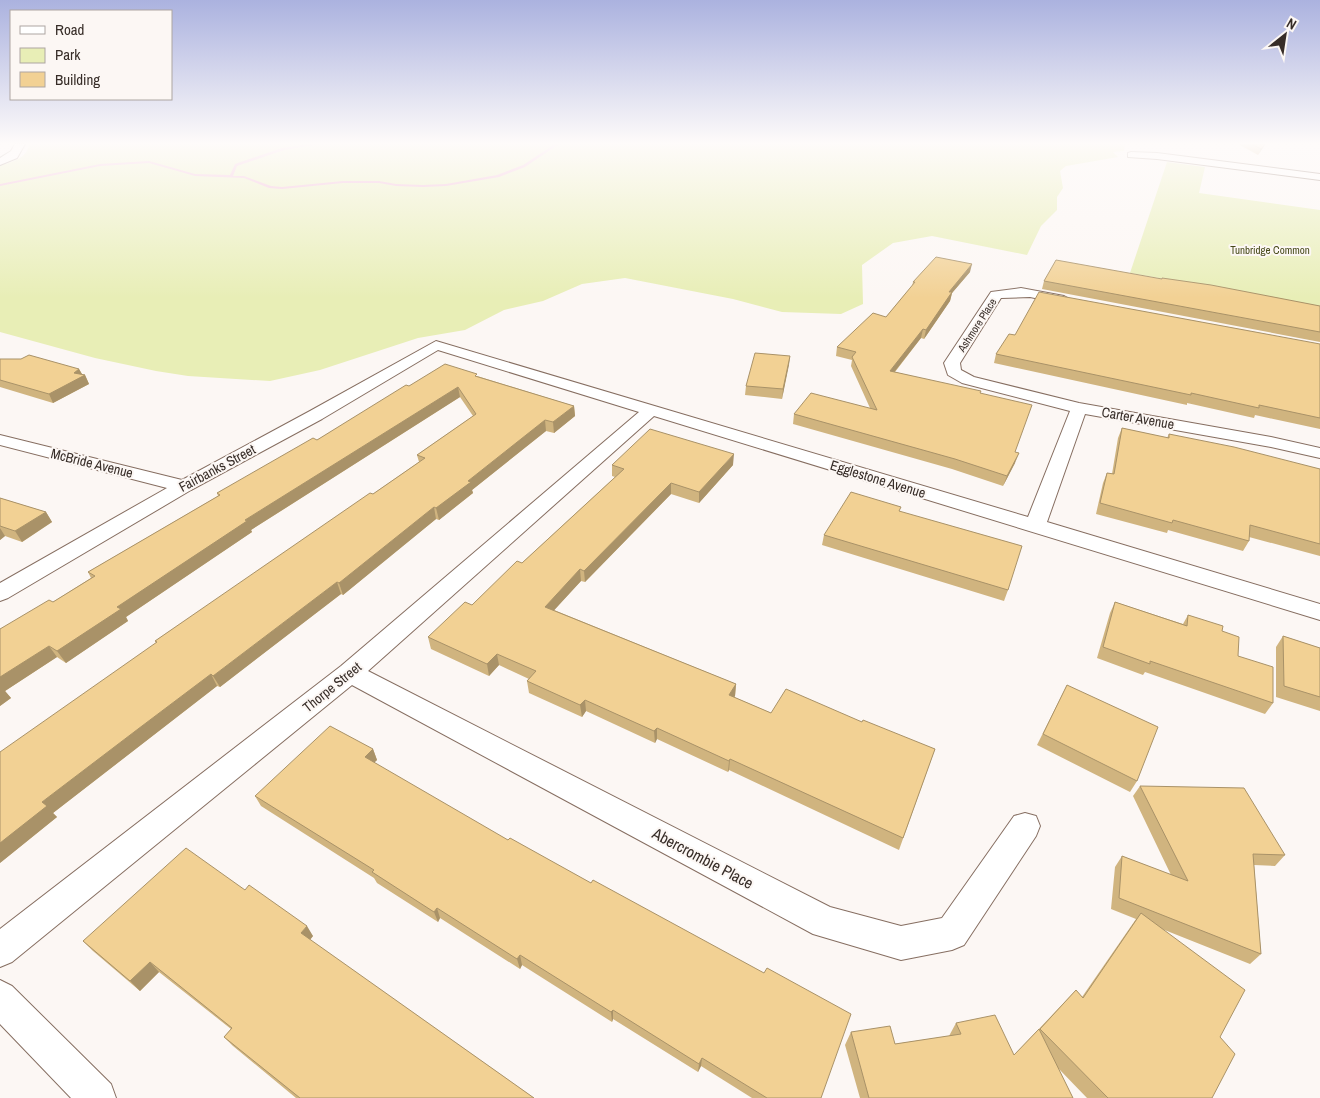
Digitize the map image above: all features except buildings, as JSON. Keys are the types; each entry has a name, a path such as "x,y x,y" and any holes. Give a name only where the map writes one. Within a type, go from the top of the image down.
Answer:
{"street":[{"name":"Ashmore Place","path":"1079,408 968,380 954,372 952,363 996,295 1006,292 1024,292 1081,303"},
{"name":"Egglestone Avenue","path":"436,345 1320,612"},
{"name":"Fairbanks Street","path":"0,593 184,486 316,415 436,345"},
{"name":"Carter Avenue","path":"1079,408 1271,442 1320,453"},
{"path":"1035,526 1079,408"},
{"name":"Thorpe Street","path":"0,950 350,673 651,410"},
{"name":"McBride Avenue","path":"0,440 184,486"},
{"name":"Abercrombie Place","path":"350,673 825,922 900,943 952,933 1025,826"},
{"path":"0,998 97,1098"}],"green space":[{"path":"0,195 1058,195 1057,210 1041,226 1027,255 932,236 893,243 862,265 863,304 841,314 782,312 733,299 625,278 582,284 543,301 504,310 465,330 418,338 320,370 270,381 188,376 156,371 95,358 0,332"},
{"name":"Tunbridge Common","path":"1156,195 1215,195 1320,210 1320,306 1130,273"}]}
